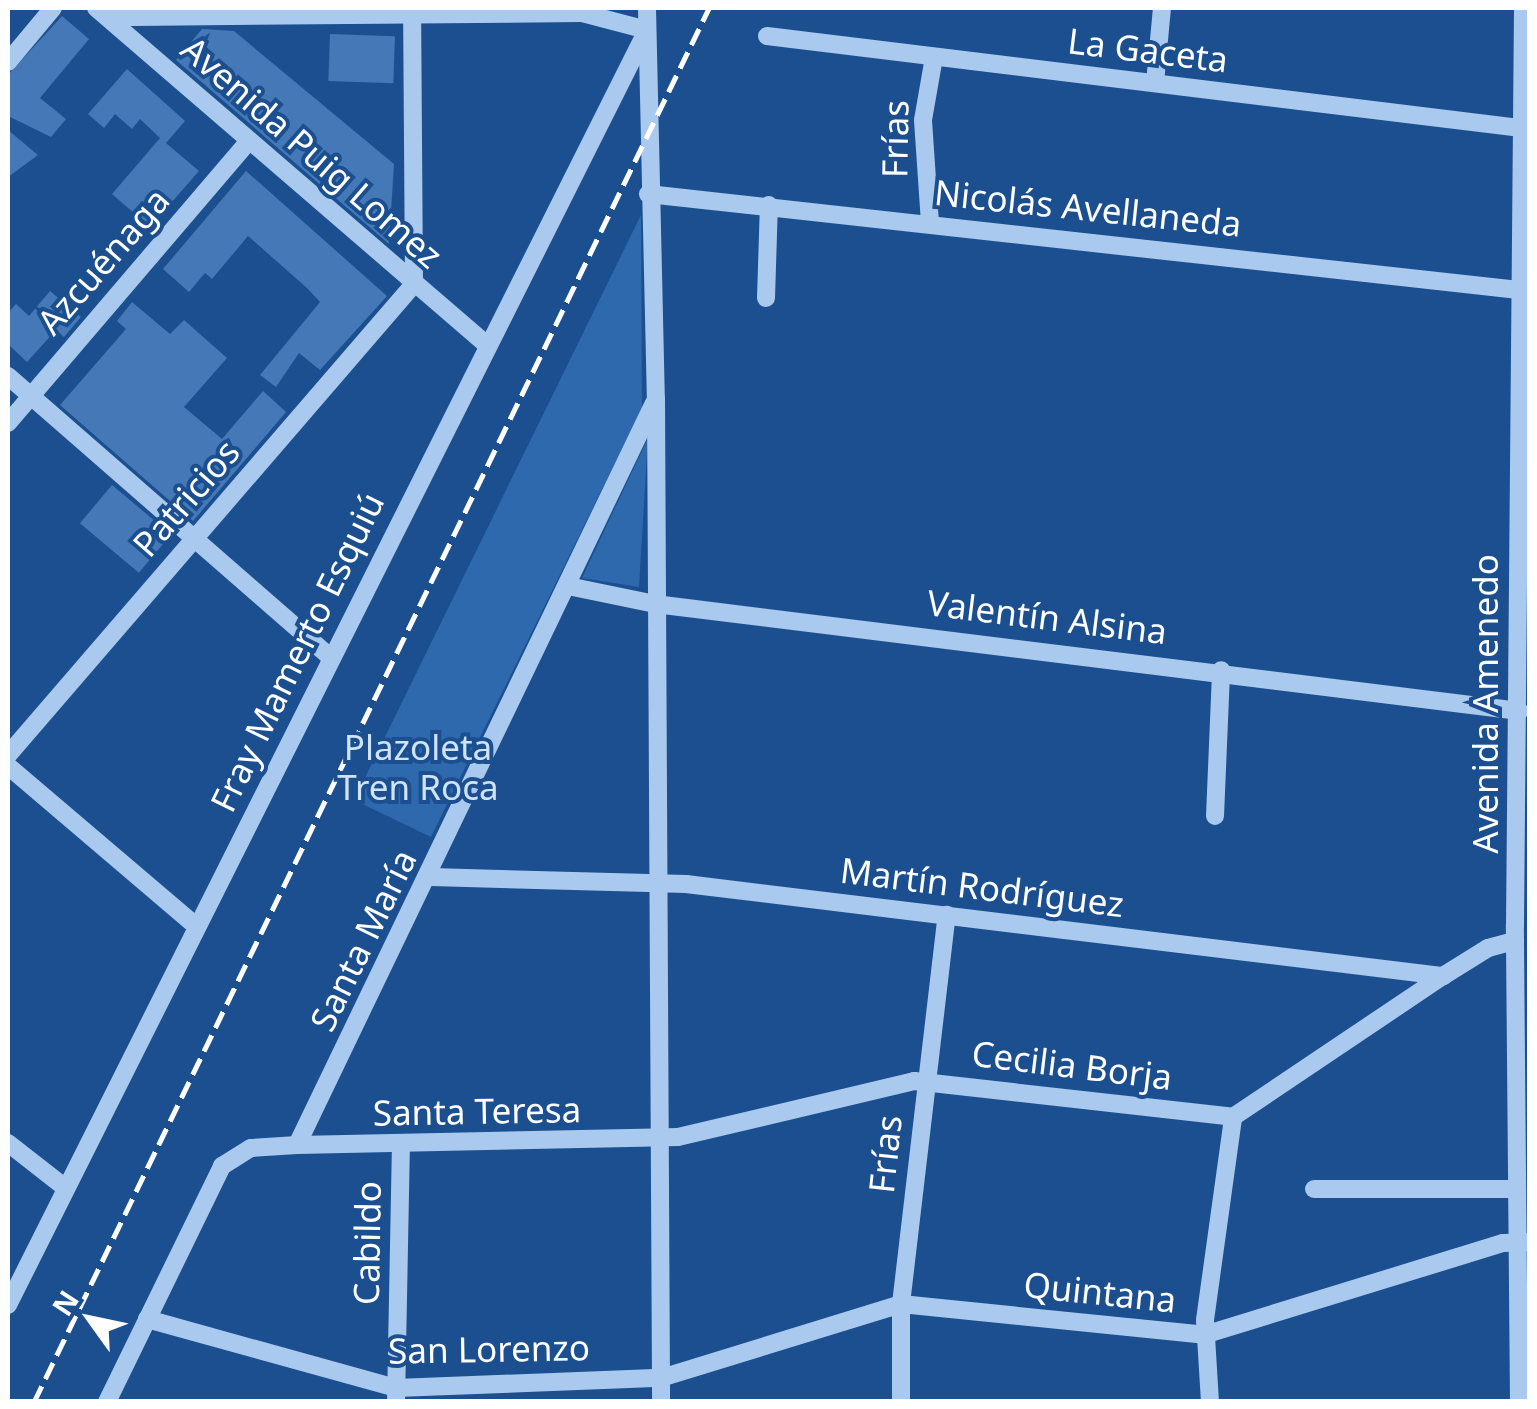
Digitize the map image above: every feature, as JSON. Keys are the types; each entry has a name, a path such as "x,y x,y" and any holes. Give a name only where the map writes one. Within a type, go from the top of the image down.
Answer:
{"street":[{"path":"8,62 53,8"},
{"path":"647,8 648,194 656,398 661,1402"},
{"path":"1155,84 1162,8"},
{"path":"102,12 582,13 647,30"},
{"name":"Avenida Puig Lomez","path":"102,12 486,345"},
{"path":"412,12 414,284"},
{"name":"Avenida Amenedo","path":"1519,1402 1524,1241 1516,1188 1524,748 1519,711 1524,605 1520,290 1525,209 1525,15"},
{"name":"Fray Mamerto Esquiú","path":"8,1305 63,1186 647,30"},
{"name":"La Gaceta","path":"766,36 1522,128"},
{"name":"Frías","path":"930,223 923,120 934,57"},
{"name":"Azcuénaga","path":"8,423 248,142"},
{"name":"Nicolás Avellaneda","path":"648,194 1520,290"},
{"path":"766,298 769,205"},
{"name":"Patricios","path":"8,755 414,284"},
{"path":"8,376 331,658"},
{"name":"Santa María","path":"297,1145 431,877 656,398"},
{"name":"Valentín Alsina","path":"568,586 655,604 1221,670 1519,711"},
{"path":"1215,816 1221,670"},
{"path":"8,766 196,926"},
{"name":"Martín Rodríguez","path":"431,877 658,882 1443,976"},
{"name":"Frías","path":"902,1402 901,1304 947,915"},
{"path":"1210,1402 1204,1334 1234,1117 1443,976 1520,930"},
{"name":"Cecilia Borja","path":"658,1139 926,1081 1234,1117"},
{"name":"Santa Teresa","path":"297,1145 658,1139"},
{"path":"8,1143 63,1186"},
{"path":"107,1402 222,1166 250,1148 297,1145"},
{"name":"Cabildo","path":"396,1394 401,1146"},
{"path":"1314,1189 1516,1188"},
{"name":"Quintana","path":"660,1378 901,1304 1204,1334 1524,1241"},
{"name":"San Lorenzo","path":"147,1319 396,1394 660,1378"}],"green space":[{"name":"Plazoleta Tren Roca","path":"641,215 642,408 431,837 354,800"},
{"path":"648,438 639,587 582,578"}],"building":[{"path":"62,16 89,39 40,98 66,119 51,137 8,116 8,75"},
{"path":"202,29 234,31 394,164 389,244 176,60"},
{"path":"330,34 395,36 393,83 328,81"},
{"path":"127,69 185,121 166,143 199,171 150,227 112,194 160,138 140,119 132,129 115,114 104,128 88,114"},
{"path":"8,130 38,155 8,177"},
{"path":"246,171 387,296 320,370 299,353 276,387 260,375 320,302 307,288 248,236 212,279 205,273 189,292 163,269"},
{"path":"50,291 81,317 64,337 56,330 27,362 8,344 8,313 16,304 29,316"},
{"path":"132,302 170,334 184,320 227,358 184,407 222,439 263,391 286,412 193,521 60,405 126,329 117,321"},
{"path":"112,485 171,534 139,573 80,523"}],"railway":[{"path":"34,1402 709,8"}]}
